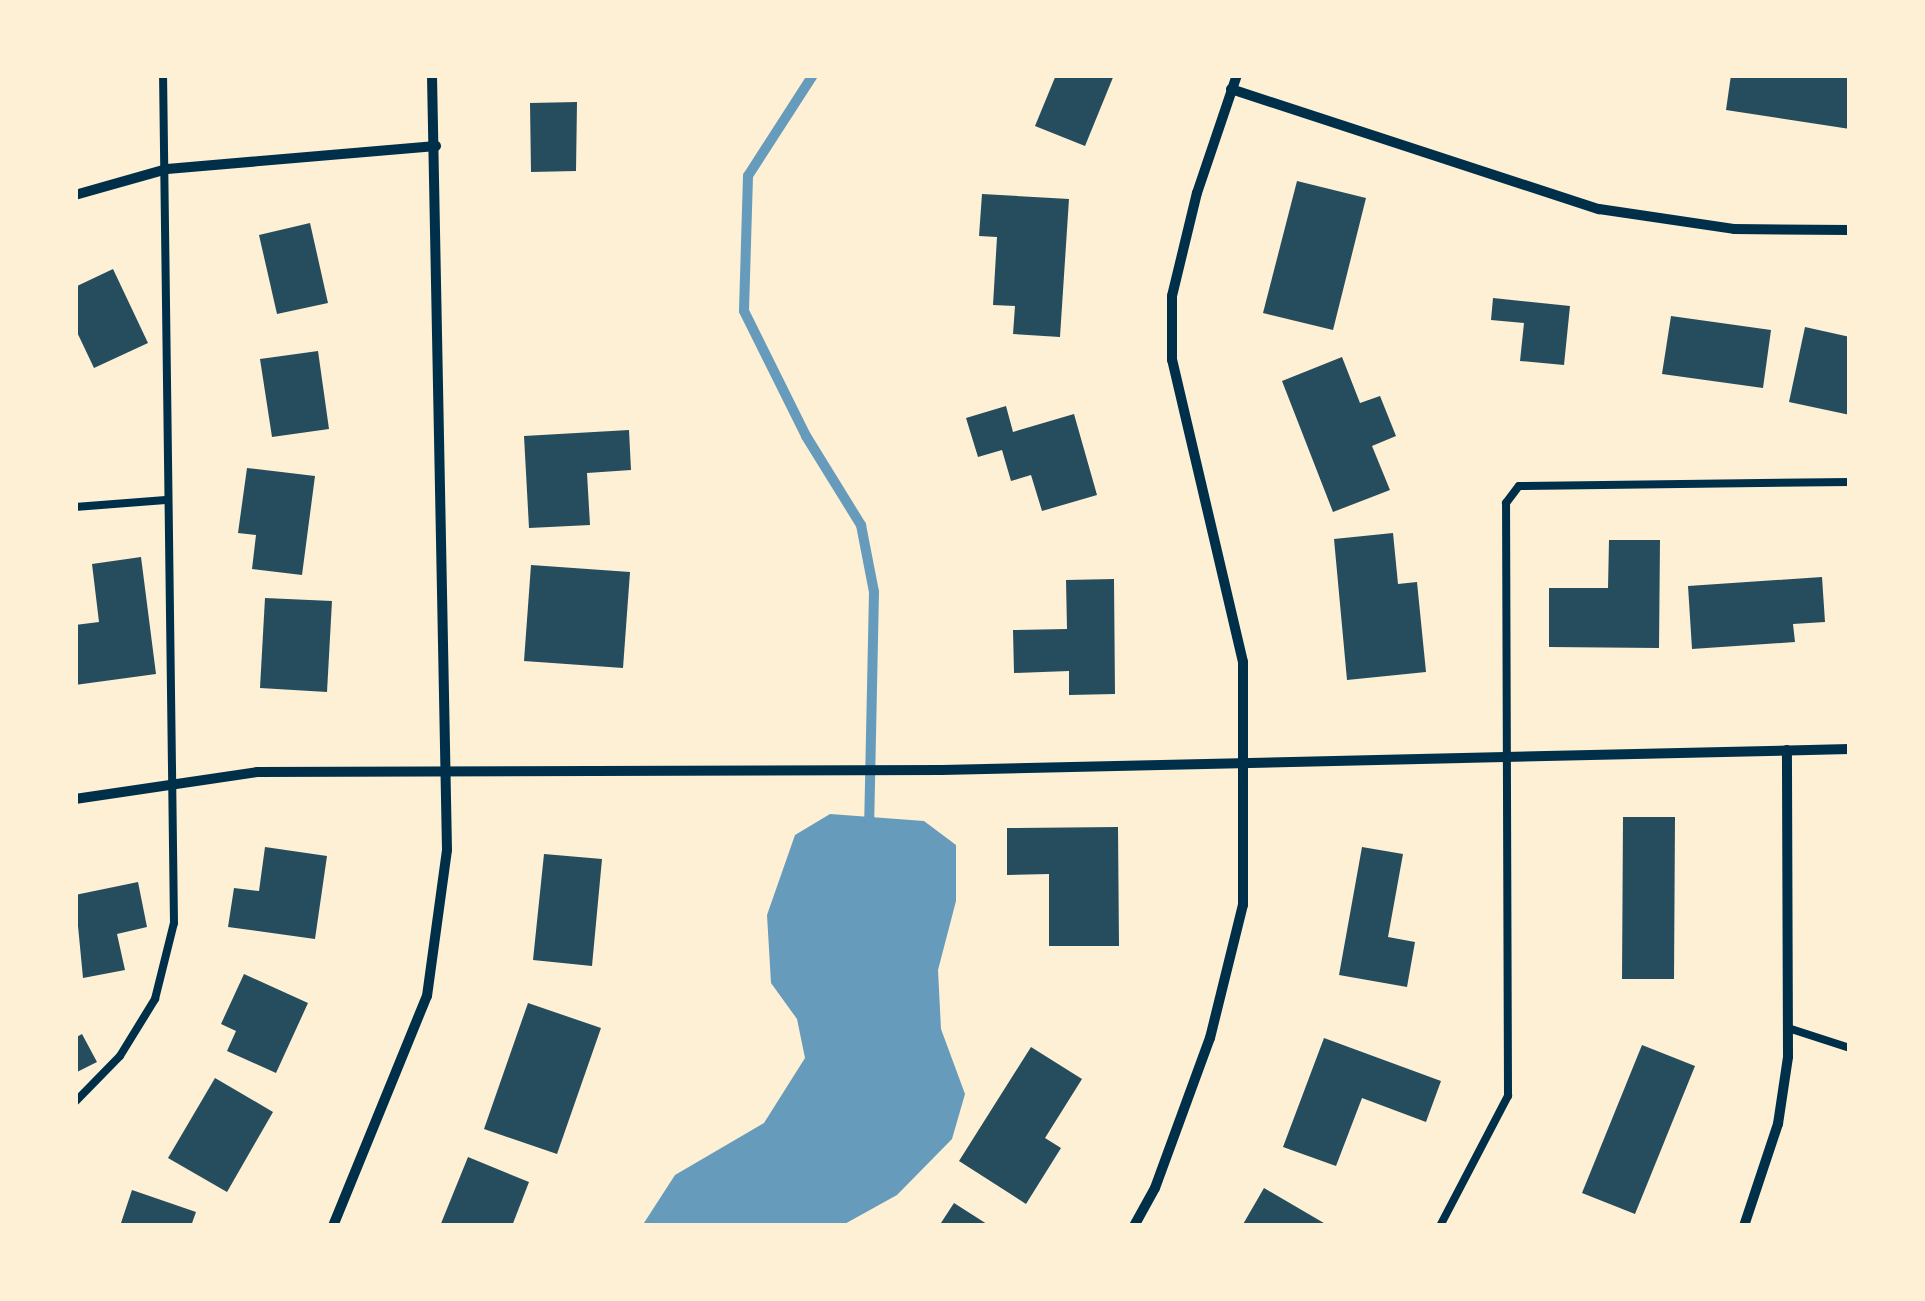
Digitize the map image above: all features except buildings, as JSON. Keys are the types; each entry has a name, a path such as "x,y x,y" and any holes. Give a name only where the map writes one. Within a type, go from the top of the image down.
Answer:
{"street":[{"path":"333,1226 427,996 446,850 432,75"},
{"path":"1134,1226 1155,1188 1210,1038 1243,905 1243,662 1172,360 1172,296 1237,75"},
{"path":"1231,89 1599,209 1734,229 1850,230"},
{"path":"75,196 167,169 436,146"},
{"path":"75,798 257,772 942,770 1850,748"},
{"path":"1744,1226 1778,1124 1788,1028 1787,750"}],"lane":[{"path":"75,1102 120,1056 155,999 174,924 163,75"},
{"path":"1440,1226 1508,1096 1506,503 1519,486 1850,482"},
{"path":"75,507 166,500"},
{"path":"1788,1028 1850,1048"}],"water":[{"path":"830,814 924,821 956,845 956,901 938,970 941,1029 965,1094 952,1139 897,1195 841,1226 642,1226 675,1175 764,1123 805,1058 797,1019 771,983 767,915 795,835"}],"waterway":[{"path":"813,75 748,176 744,311 806,436 861,525 874,592 869,827"}]}
